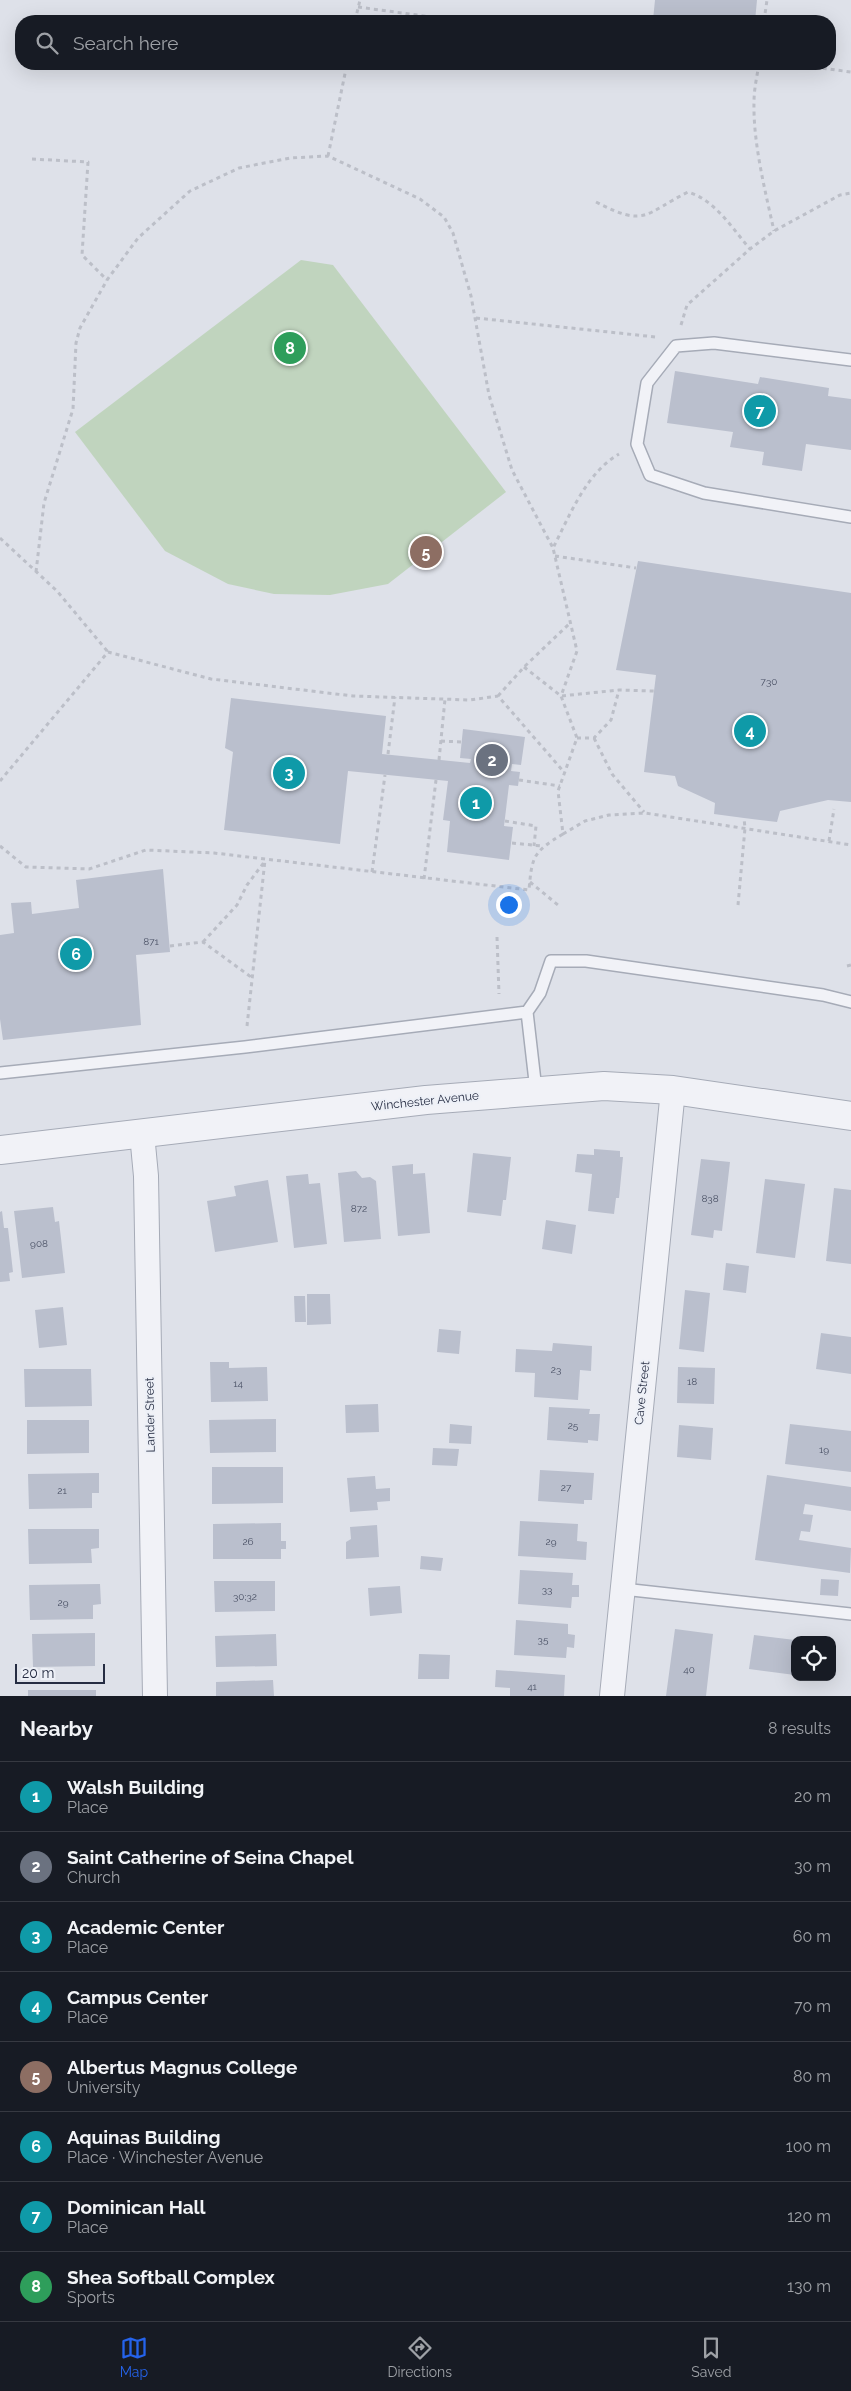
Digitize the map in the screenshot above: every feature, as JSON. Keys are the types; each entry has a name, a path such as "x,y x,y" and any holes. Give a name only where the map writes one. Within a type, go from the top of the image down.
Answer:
{"street":[{"name":"Winchester Avenue","path":"0,1150 426,1100 604,1086 674,1090 851,1116"},
{"name":"Cave Street","path":"612,1696 674,1090"},
{"name":"Lander Street","path":"142,1134 146,1176 155,1696"}],"lane":[{"path":"851,360 714,343 676,346 647,383 637,444 650,476 704,493 851,517"},
{"path":"536,1090 527,1012 540,993 550,962 586,961 823,995 851,1002"},
{"path":"0,1072 245,1048 501,1017 527,1012"},
{"path":"622,1589 851,1614"}],"path":[{"path":"356,15 360,0"},
{"path":"765,15 767,0"},
{"path":"358,7 417,15"},
{"path":"328,156 345,70"},
{"path":"758,70 754,102 756,126 763,181 774,231"},
{"path":"836,70 851,72"},
{"path":"36,572 44,503 72,409 76,343 80,328 108,280 138,238 190,191 239,168 290,158 328,156 420,199 444,217 453,233 475,318 489,395 512,470 553,548 577,650 561,696"},
{"path":"32,159 88,162 82,255 108,280"},
{"path":"596,202 615,212 633,217 649,215 688,192 701,196 750,248"},
{"path":"475,318 658,337 676,346 687,305 750,248 774,231 840,195 851,193"},
{"path":"553,548 585,488 610,460 637,444"},
{"path":"0,538 57,591 108,652 211,680 353,696 470,700 498,696 524,667 570,624"},
{"path":"555,556 636,568"},
{"path":"0,781 108,652"},
{"path":"524,667 561,696 577,738 558,791 564,834"},
{"path":"561,696 619,690 654,691"},
{"path":"577,738 594,738 611,720 619,690"},
{"path":"498,696 564,773"},
{"path":"388,754 395,698"},
{"path":"439,760 445,699"},
{"path":"594,738 612,774 645,813"},
{"path":"440,741 462,742"},
{"path":"372,872 385,775"},
{"path":"424,879 436,780"},
{"path":"519,780 560,786"},
{"path":"829,841 834,809"},
{"path":"0,846 26,867 89,869 146,850 214,853 529,890 532,861 542,846 585,821 609,815 645,813 851,845"},
{"path":"738,905 745,828 744,818"},
{"path":"505,820 536,826 534,846"},
{"path":"512,842 542,846"},
{"path":"170,946 203,942 237,905 247,885 266,860"},
{"path":"245,1048 266,860"},
{"path":"530,882 558,905"},
{"path":"496,937 501,1017"},
{"path":"203,942 252,977"}],"green space":[{"path":"301,260 333,265 506,492 388,584 330,595 274,594 228,584 165,551 75,432"}],"building":[{"path":"655,0 757,0 756,15 654,15"},
{"path":"675,371 758,384 760,377 829,388 828,396 851,399 851,450 806,444 802,471 762,465 764,452 730,447 733,432 667,423"},
{"path":"638,561 851,593 851,802 828,800 780,811 777,822 714,814 715,803 678,786 675,776 644,772 656,675 616,670"},
{"path":"231,698 386,716 382,754 470,763 471,759 460,758 463,729 525,737 521,765 512,764 511,771 520,772 518,786 509,785 504,826 513,827 509,860 447,852 450,821 443,820 448,781 348,771 340,844 224,830 233,752 225,748"},
{"path":"163,869 170,952 136,955 141,1025 3,1040 0,1019 0,935 14,933 11,903 31,902 32,914 79,908 76,880"},
{"path":"594,1149 620,1151 620,1157 623,1157 619,1198 616,1198 614,1214 588,1211 592,1174 575,1172 577,1154 594,1155"},
{"path":"473,1153 511,1157 506,1200 503,1200 501,1216 467,1212"},
{"path":"701,1159 730,1162 722,1231 714,1230 713,1238 691,1235"},
{"path":"413,1164 413,1174 425,1173 430,1233 398,1236 392,1166"},
{"path":"356,1171 362,1178 370,1177 376,1181 381,1239 344,1242 338,1173"},
{"path":"308,1174 309,1184 320,1183 327,1244 294,1248 286,1176"},
{"path":"765,1179 805,1184 795,1258 756,1253"},
{"path":"268,1180 278,1242 215,1252 207,1201 236,1196 234,1186"},
{"path":"834,1188 851,1190 851,1264 826,1261"},
{"path":"53,1207 55,1222 59,1221 65,1273 22,1278 14,1211"},
{"path":"2,1211 4,1228 8,1228 13,1272 9,1273 10,1281 0,1282 0,1212"},
{"path":"546,1220 576,1225 572,1254 542,1249"},
{"path":"726,1263 749,1266 746,1293 723,1290"},
{"path":"685,1290 710,1293 704,1352 679,1349"},
{"path":"307,1294 330,1294 331,1324 307,1325"},
{"path":"294,1296 305,1296 306,1322 295,1322"},
{"path":"63,1307 67,1345 39,1348 35,1310"},
{"path":"439,1329 461,1331 459,1354 437,1352"},
{"path":"821,1333 851,1337 851,1374 816,1369"},
{"path":"553,1343 592,1346 591,1371 580,1370 578,1400 534,1397 535,1373 515,1372 516,1349 552,1351"},
{"path":"210,1362 229,1362 229,1368 267,1367 268,1401 211,1402"},
{"path":"678,1367 715,1368 714,1404 677,1403"},
{"path":"24,1369 91,1369 92,1406 25,1407"},
{"path":"378,1404 379,1432 346,1433 345,1405"},
{"path":"549,1407 590,1409 589,1414 600,1414 598,1441 588,1440 588,1443 547,1440"},
{"path":"276,1419 276,1452 210,1453 209,1420"},
{"path":"27,1420 89,1420 89,1453 27,1454"},
{"path":"450,1424 472,1426 471,1444 449,1443"},
{"path":"790,1424 851,1431 851,1472 785,1464"},
{"path":"679,1425 713,1428 711,1460 677,1457"},
{"path":"433,1448 459,1449 457,1466 432,1465"},
{"path":"212,1467 283,1467 283,1503 212,1504"},
{"path":"540,1470 594,1473 592,1500 584,1500 584,1504 538,1501"},
{"path":"99,1473 99,1493 92,1493 92,1508 29,1509 28,1474"},
{"path":"767,1475 851,1487 851,1511 805,1504 803,1514 813,1515 810,1532 801,1531 799,1540 851,1548 850,1573 755,1560"},
{"path":"375,1476 376,1489 390,1488 390,1501 377,1502 378,1510 350,1512 347,1478"},
{"path":"520,1521 578,1524 577,1541 587,1542 586,1560 518,1556"},
{"path":"281,1523 281,1541 286,1541 286,1549 281,1549 281,1559 213,1559 213,1524"},
{"path":"377,1525 379,1557 346,1559 346,1542 351,1539 350,1527"},
{"path":"28,1529 99,1529 99,1548 91,1549 92,1563 29,1564"},
{"path":"421,1556 443,1558 441,1571 420,1569"},
{"path":"520,1570 573,1573 572,1585 579,1585 579,1597 572,1597 571,1608 518,1604"},
{"path":"821,1579 839,1580 838,1596 820,1595"},
{"path":"214,1581 275,1581 275,1611 215,1612"},
{"path":"100,1584 101,1604 93,1605 93,1619 30,1620 29,1585"},
{"path":"400,1586 402,1613 370,1616 368,1588"},
{"path":"516,1620 568,1624 568,1634 575,1635 574,1648 567,1647 566,1658 514,1655"},
{"path":"675,1629 713,1634 706,1696 666,1696"},
{"path":"95,1633 95,1666 33,1667 32,1634"},
{"path":"276,1634 277,1666 216,1667 215,1636"},
{"path":"754,1635 791,1640 791,1674 749,1669"},
{"path":"419,1654 450,1655 449,1679 418,1679"},
{"path":"496,1670 565,1675 564,1696 510,1696 510,1688 495,1687"},
{"path":"273,1680 274,1696 216,1696 216,1682"},
{"path":"28,1690 96,1690 96,1696 28,1696"}],"place":[{"name":"Shea Softball Complex","path":"290,348"},
{"name":"Dominican Hall","path":"760,411"},
{"name":"Albertus Magnus College","path":"426,552"},
{"name":"Campus Center","path":"750,731"},
{"name":"Saint Catherine of Seina Chapel","path":"492,760"},
{"name":"Academic Center","path":"289,773"},
{"name":"Walsh Building","path":"476,803"},
{"name":"Aquinas Building","path":"76,954"}]}
